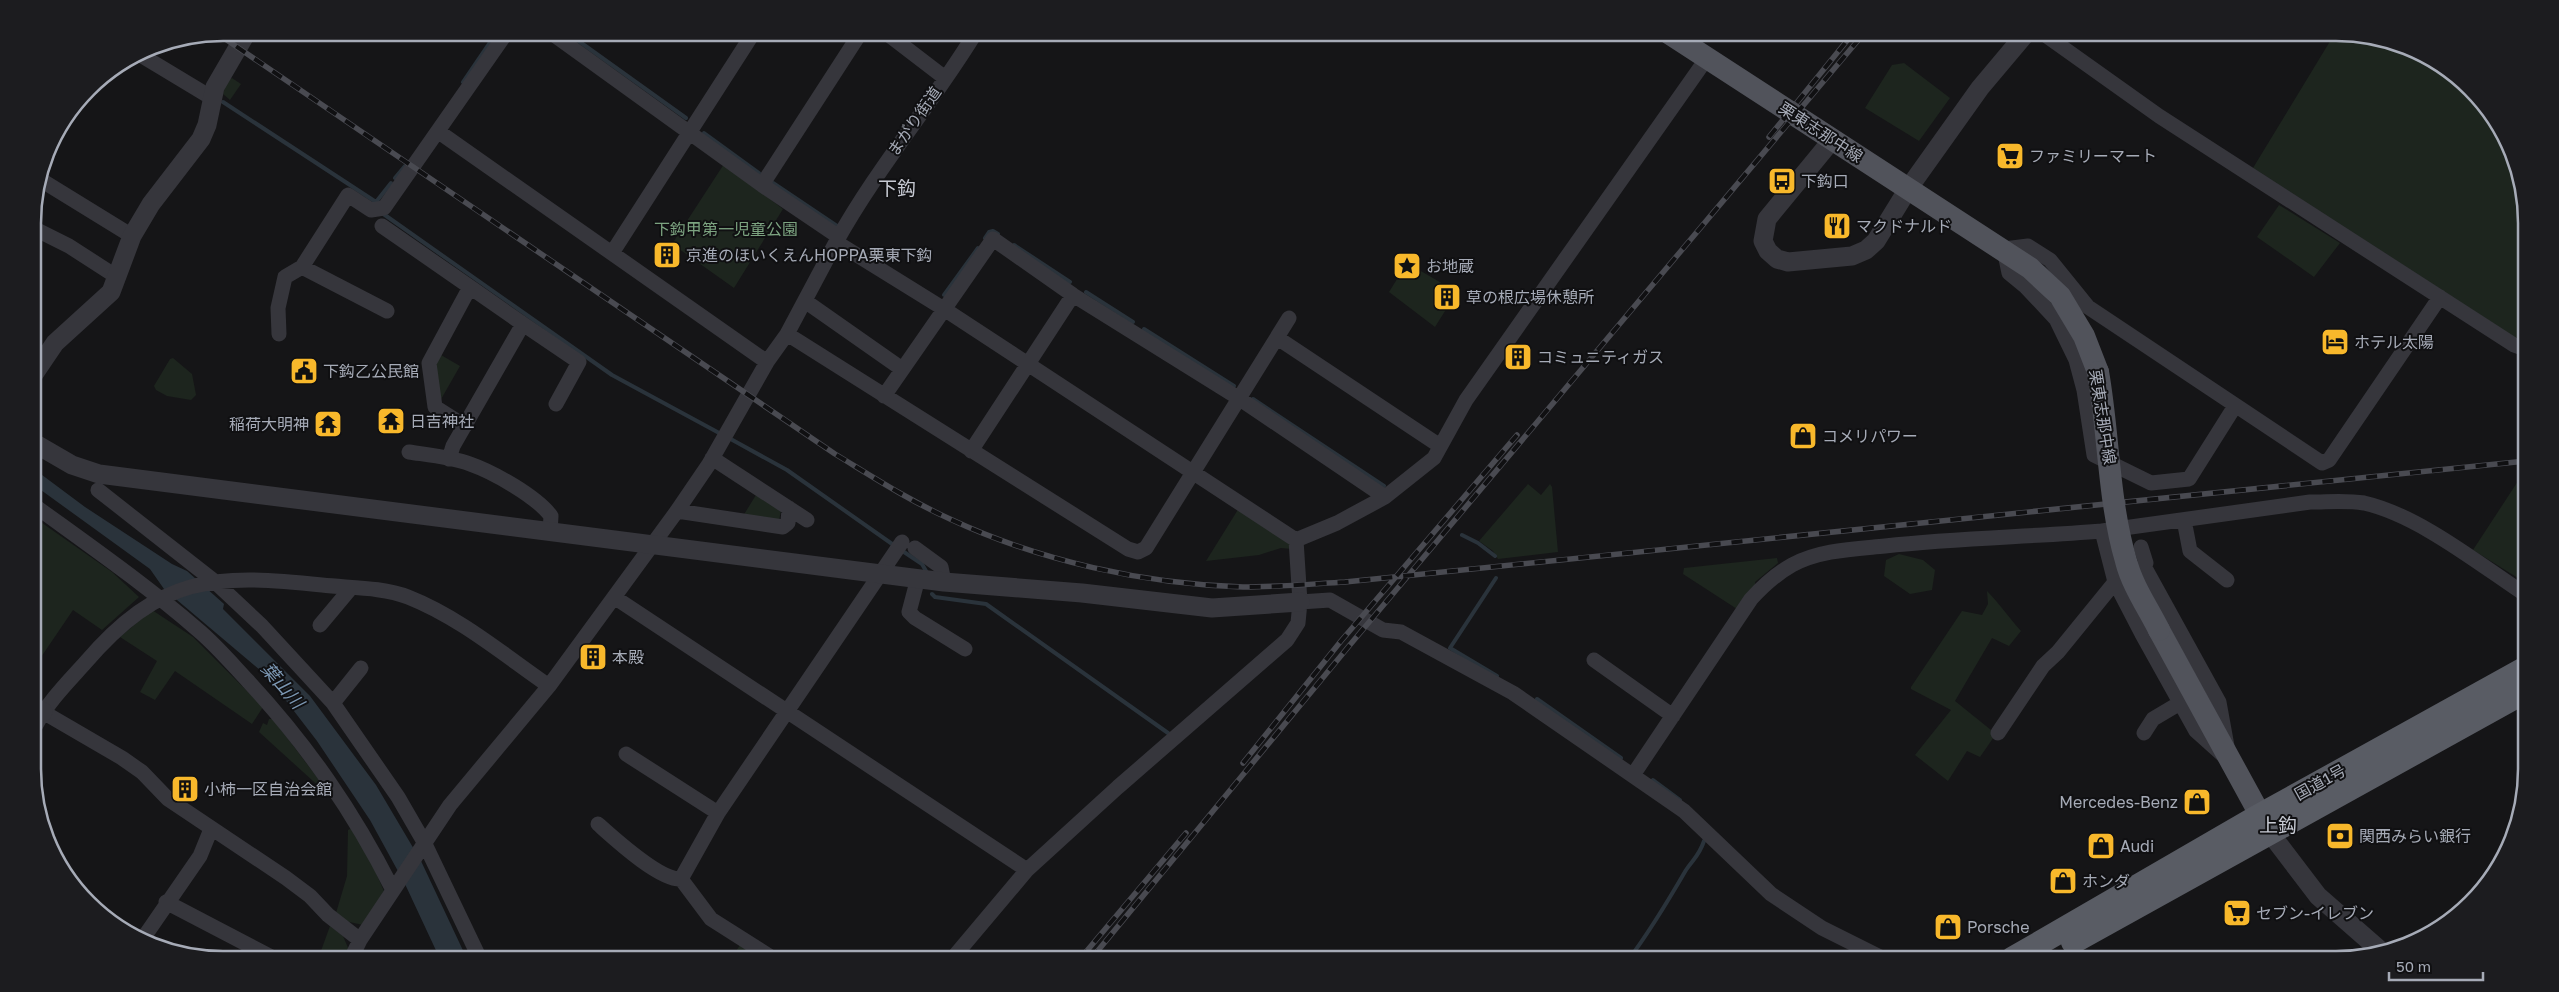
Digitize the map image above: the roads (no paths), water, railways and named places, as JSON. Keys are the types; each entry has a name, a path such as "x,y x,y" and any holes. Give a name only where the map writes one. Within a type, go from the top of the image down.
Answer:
{"highway":[{"name":"国道1号","path":"2056,951 2264,824 2518,673"},
{"name":"国道1号","path":"2027,951 2264,824 2518,695"}],"main road":[{"name":"栗東志那中線","path":"1681,41 1908,189 2004,249 2030,268 2060,296 2084,336 2098,372 2105,412 2117,521 2126,563 2159,630 2264,824"}],"street":[{"path":"41,364 55,343 111,292 132,236 151,204 201,139 207,125 212,98 222,74 242,41"},
{"path":"279,334 278,308 285,277 302,267 348,195 377,209 439,132 501,41"},
{"path":"563,41 838,240 1194,471 1296,540"},
{"path":"612,253 748,41"},
{"path":"762,185 855,41"},
{"path":"897,41 944,78"},
{"name":"まがり街道","path":"355,951 360,940 422,844 487,758 549,686 677,511 712,458 767,362 786,334 838,240 889,156 970,41"},
{"path":"1832,140 1767,219 1763,241 1768,251 1777,259 1788,262 1852,256 1866,250 1876,241 1908,189 1980,88 2019,41"},
{"path":"2053,41 2159,116 2518,347"},
{"path":"147,58 212,98"},
{"path":"1296,540 1338,523 1385,496 1434,458 1466,400 1707,58"},
{"path":"439,132 767,362"},
{"path":"46,183 132,236"},
{"path":"382,226 579,362 556,404"},
{"path":"41,232 69,246 117,277"},
{"path":"884,396 994,239 1073,295 1240,399 1385,496"},
{"path":"2235,406 2189,479 2151,483 2094,455 2084,390 2076,360 2056,319 2026,287 2009,273 2004,249 2028,246 2050,260 2088,307 2322,463 2329,460 2440,297"},
{"path":"302,267 387,311"},
{"path":"465,426 435,407 429,363 470,286"},
{"path":"971,451 1073,295"},
{"path":"805,300 902,370"},
{"path":"786,334 1128,549 1138,552 1146,548 1278,339 1289,318"},
{"path":"449,459 453,446 523,324"},
{"path":"1278,339 1440,446"},
{"path":"41,447 72,465 99,474 944,582 1082,593 1212,608 1330,600 1382,630 1401,632 1513,693 1684,811 1771,894 1822,928 1868,951"},
{"path":"409,452 471,464 543,506 550,516 550,532"},
{"path":"712,458 807,520"},
{"path":"98,490 150,528 214,580 268,632 333,703 398,797 476,951"},
{"path":"1633,775 1751,599 1770,579 1792,564 1814,556 1842,550 1920,542 2034,537 2102,531 2310,502 2345,501 2389,511 2420,526 2518,590"},
{"path":"677,511 783,528 788,523 790,508"},
{"path":"41,511 134,577 200,631 228,659 271,706 314,758 358,825 394,887"},
{"path":"2184,520 2190,551 2219,579"},
{"path":"2102,531 2115,582 2180,703 2196,731 2207,743 2228,760"},
{"path":"959,951 1027,870 1118,787 1287,640 1298,623 1300,602 1296,540"},
{"path":"681,879 718,813 880,573 904,547 941,567 944,582"},
{"path":"2141,547 2146,563 2144,566 2219,702 2228,760"},
{"path":"1998,733 2044,666 2115,582 2144,566"},
{"path":"918,578 909,612 915,618 965,649"},
{"path":"41,712 114,630 137,612 160,598 190,586 214,580 245,579 390,592 441,612 549,686"},
{"path":"320,626 351,588"},
{"path":"614,597 1027,870"},
{"path":"1594,660 1673,716"},
{"path":"333,703 360,668"},
{"path":"2144,733 2153,719 2180,703"},
{"path":"41,717 122,758 142,772 168,799 211,830 286,878 310,896 328,915 360,940"},
{"path":"626,754 718,813"},
{"path":"598,824 656,869 672,879 681,879"},
{"path":"2264,824 2318,896 2375,946"},
{"path":"146,933 166,902 200,856 211,830"},
{"path":"681,879 711,919 761,951"},
{"path":"166,902 258,951"}],"water":[{"name":"葉山川","path":"41,474 85,507 172,564 187,571 224,604 223,609 310,696 376,785 421,861 463,951 436,951 405,884 370,820 317,741 267,676 164,589 150,569 41,490"}],"waterway":[{"path":"463,82 491,41"},
{"path":"579,41 686,118"},
{"path":"223,102 376,202 391,183"},
{"path":"704,133 759,173"},
{"path":"395,178 405,166"},
{"path":"773,183 837,226"},
{"path":"382,213 612,375 721,434"},
{"path":"985,238 989,232 993,231 998,234"},
{"path":"1014,245 1070,282"},
{"path":"944,295 978,248"},
{"path":"1086,292 1133,322"},
{"path":"1144,329 1234,386"},
{"path":"1253,399 1384,486"},
{"path":"727,437 787,470 895,546"},
{"path":"1462,535 1478,543 1495,556"},
{"path":"901,550 922,564 926,571"},
{"path":"1496,578 1450,648 1497,676"},
{"path":"932,594 935,597 986,604 1168,733"},
{"path":"1537,699 1621,758"},
{"path":"1653,780 1680,800"},
{"path":"1635,951 1659,916 1686,870 1698,854 1704,841"}],"railway":[{"path":"228,41 835,454 892,488 920,504 984,534 1056,558 1093,568 1131,575 1168,581 1243,587 1345,582 2518,462"},
{"path":"1769,137 1847,41"},
{"path":"1098,951 1349,646 1857,41"},
{"path":"1243,763 1341,641 1517,435"},
{"path":"1087,951 1186,833"}],"place":[{"name":"ファミリーマート","path":"2010,156"},
{"name":"下鈎口","path":"1782,181"},
{"name":"マクドナルド","path":"1837,226"},
{"name":"京進のほいくえんHOPPA栗東下鈎","path":"667,255"},
{"name":"お地蔵","path":"1407,266"},
{"name":"草の根広場休憩所","path":"1447,297"},
{"name":"ホテル太陽","path":"2335,342"},
{"name":"コミュニティガス","path":"1518,357"},
{"name":"下鈎乙公民館","path":"304,371"},
{"name":"日吉神社","path":"391,421"},
{"name":"稲荷大明神","path":"328,424"},
{"name":"コメリパワー","path":"1803,436"},
{"name":"本殿","path":"593,657"},
{"name":"小柿一区自治会館","path":"185,789"},
{"name":"Mercedes-Benz","path":"2197,802"},
{"name":"関西みらい銀行","path":"2340,836"},
{"name":"Audi","path":"2101,846"},
{"name":"ホンダ","path":"2063,881"},
{"name":"セブン-イレブン","path":"2237,913"},
{"name":"Porsche","path":"1948,927"}],"district":[{"name":"下鈎","path":"897,187"},
{"name":"上鈎","path":"2278,824"}],"park label":[{"name":"下鈎甲第一児童公園","path":"726,229"}]}
